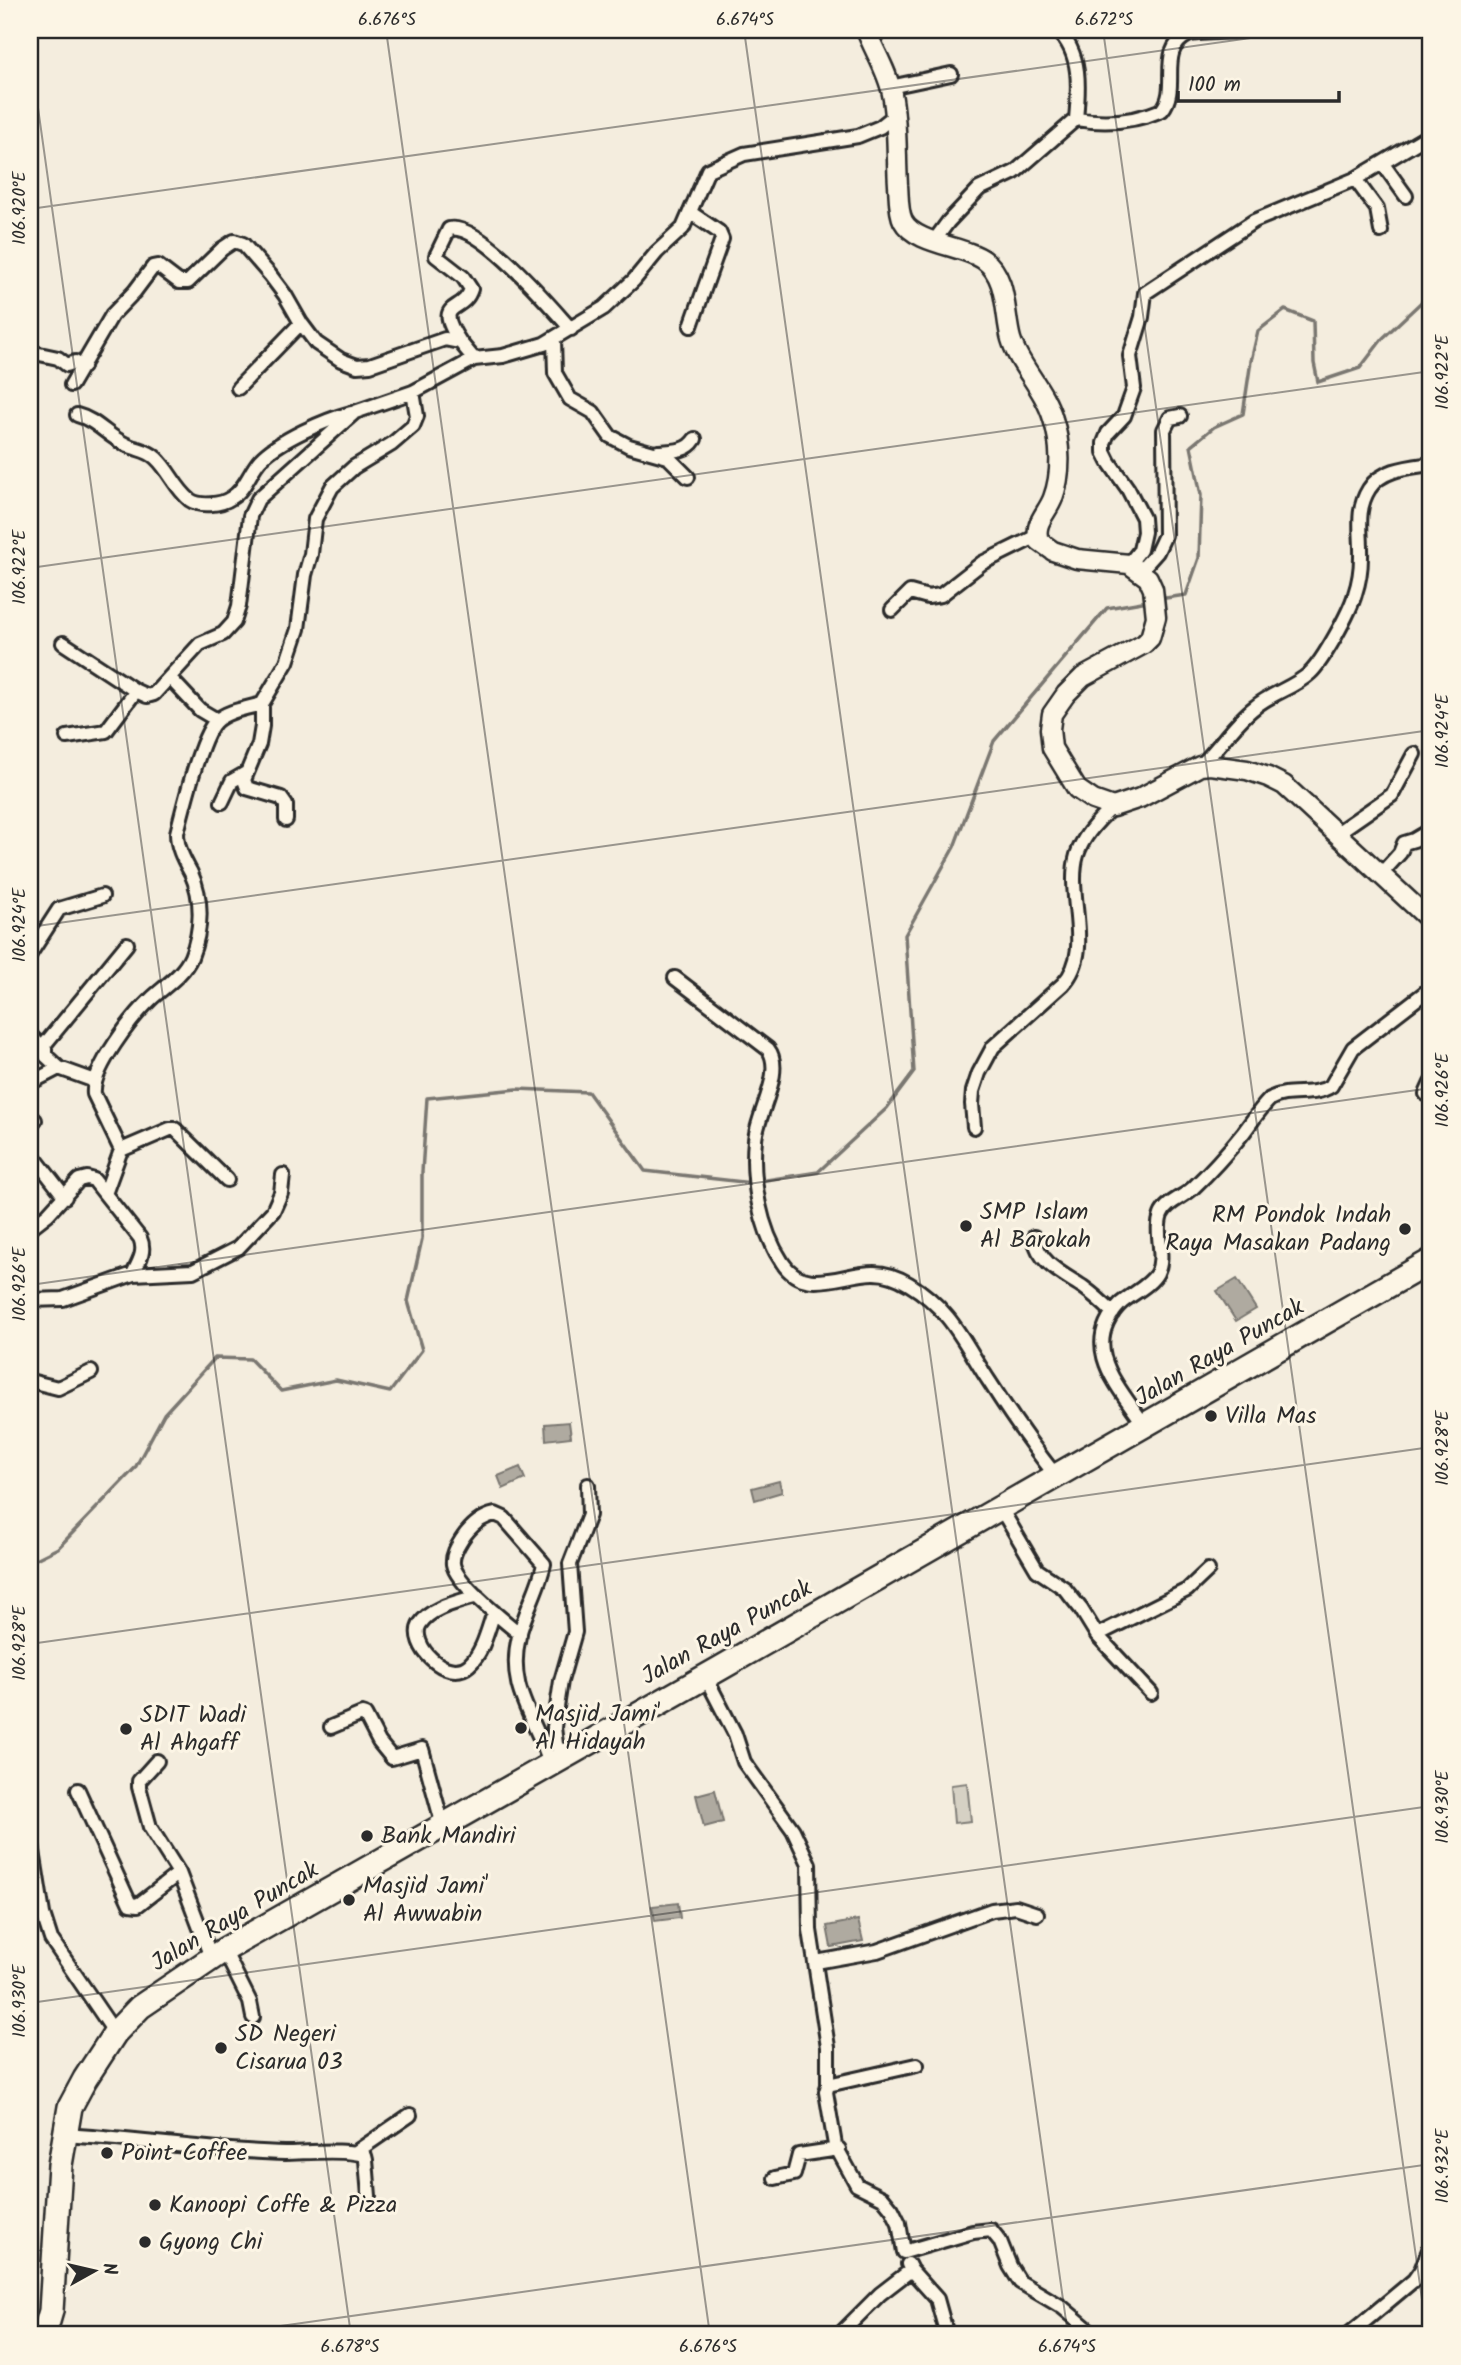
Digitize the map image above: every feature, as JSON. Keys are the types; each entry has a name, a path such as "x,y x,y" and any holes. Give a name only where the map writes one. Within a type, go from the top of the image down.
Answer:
{"highway":[{"name":"Jalan Raya Puncak","path":"44,2335 51,2311 59,2175 70,2107 115,2033 140,2007 217,1954 1000,1507 1429,1267"}],"main road":[{"path":"866,30 890,87 902,219 909,229 981,259 992,268 1002,290 1013,345 1051,411 1058,440 1059,471 1054,496 1038,524 1037,536 1041,544 1063,555 1090,562 1135,567 1151,583 1153,589 1156,617 1154,630 1148,641 1083,677 1058,702 1051,719 1052,748 1071,782 1086,797 1113,807 1140,798 1200,766 1227,766 1277,781 1431,920"}],"street":[{"path":"934,241 979,189 1015,172 1076,119 1076,65 1072,48 1057,30"},
{"path":"1076,119 1113,122 1162,110 1171,90 1170,58 1177,44 1191,34 1223,34 1243,30"},
{"path":"890,87 951,74"},
{"path":"77,415 92,420 126,445 145,450 155,457 184,495 194,502 203,504 231,499 262,458 283,443 331,420 413,392 474,359 495,358 528,350 554,339 614,300 679,232 691,213 708,170 751,152 858,136 880,127 894,116"},
{"path":"1135,567 1144,532 1143,519 1128,489 1109,462 1104,448 1108,433 1123,418 1134,388 1130,356 1141,323 1145,293 1254,221 1355,179 1431,134"},
{"path":"1383,164 1406,196"},
{"path":"1355,179 1377,209 1381,231"},
{"path":"691,213 719,232 722,239 691,326"},
{"path":"474,359 450,325 449,313 451,308 468,296 471,289 463,277 436,256 449,229 469,231 528,281 571,329"},
{"path":"71,385 112,315 153,267 158,266 179,282 188,282 234,241 243,244 270,275 316,343 328,353 357,366 373,364 440,340 460,342"},
{"path":"238,388 300,323"},
{"path":"554,339 555,373 570,399 593,412 607,433 619,441 672,460 688,477"},
{"path":"30,352 58,358 67,365 75,362 83,367"},
{"path":"286,820 284,801 247,788 244,780 259,744 262,704 279,677 298,629 313,529 332,487 410,430 417,416 413,392"},
{"path":"63,643 136,691 148,696 154,694 200,644 222,634 234,622 239,606 250,516 258,499 355,412"},
{"path":"1135,567 1157,552 1165,535 1164,430 1170,418 1180,416"},
{"path":"654,452 684,449 695,439"},
{"path":"1200,766 1253,708 1310,673 1322,655 1356,592 1361,560 1360,511 1369,488 1387,474 1431,464"},
{"path":"892,610 910,592 928,597 941,595 982,564 1037,536"},
{"path":"170,678 200,710 217,720"},
{"path":"67,737 106,731 136,691"},
{"path":"105,1194 121,1150 94,1094 95,1081 133,1019 177,976 191,956 200,903 179,847 177,833 206,738 217,720 230,713 262,704"},
{"path":"1337,833 1392,795 1414,754"},
{"path":"222,802 232,781 246,773"},
{"path":"974,1127 973,1091 981,1067 993,1047 1071,974 1078,938 1074,882 1077,856 1090,831 1113,807"},
{"path":"1381,874 1400,853 1404,843 1431,830"},
{"path":"30,954 59,909 102,896"},
{"path":"44,1049 47,1038 127,944"},
{"path":"675,978 768,1049 774,1058 773,1078 756,1132 757,1178 758,1201 769,1237 780,1259 794,1276 802,1280 821,1282 853,1275 883,1274 900,1279 924,1294 959,1330 1017,1424 1056,1476"},
{"path":"1145,1426 1104,1362 1102,1341 1113,1313 1157,1272 1159,1220 1163,1211 1194,1188 1230,1149 1266,1103 1279,1094 1310,1094 1331,1086 1353,1048 1431,988"},
{"path":"30,1035 44,1049 48,1060 59,1068 95,1081"},
{"path":"30,1083 59,1068"},
{"path":"121,1150 174,1129 228,1181"},
{"path":"30,1152 65,1197"},
{"path":"30,1300 55,1301 133,1275 193,1271 238,1248 273,1211 281,1193 283,1175"},
{"path":"30,1228 83,1178 94,1180 143,1244 140,1261 133,1275"},
{"path":"1034,1237 1039,1252 1047,1262 1113,1313"},
{"path":"30,1381 58,1388 91,1372"},
{"path":"556,1761 554,1727 561,1681 575,1632 570,1564 589,1515 589,1485"},
{"path":"1000,1507 1037,1570 1064,1588 1097,1634 1151,1693"},
{"path":"520,1634 477,1596 457,1574 453,1564 463,1536 474,1524 490,1515 498,1514 544,1564 515,1657 518,1686 528,1715 556,1761"},
{"path":"1097,1634 1187,1590 1208,1570"},
{"path":"477,1596 440,1609 421,1622 417,1630 418,1638 435,1663 456,1670 469,1665 481,1647 494,1612"},
{"path":"705,1676 735,1734 744,1762 793,1830 805,1852 810,1880 810,1930 827,2037 826,2092 834,2141 857,2185 883,2198 892,2209 899,2223 904,2252 911,2270 937,2300 947,2335"},
{"path":"331,1727 362,1714 392,1758 422,1749 443,1826"},
{"path":"158,1761 139,1781 150,1827 179,1873 217,1954 246,1992 253,2017"},
{"path":"78,1790 130,1904 138,1905 179,1873"},
{"path":"30,1832 43,1914 51,1939 115,2033"},
{"path":"816,1962 877,1951 992,1910 1016,1907 1037,1914"},
{"path":"828,2085 917,2065"},
{"path":"356,2152 410,2115"},
{"path":"64,2135 233,2151 356,2152 366,2160 369,2196"},
{"path":"775,2178 794,2174 799,2155 839,2149"},
{"path":"904,2252 972,2232 990,2230 1000,2241 1017,2279 1062,2306 1096,2335"},
{"path":"1350,2334 1414,2280 1423,2267 1431,2245"},
{"path":"839,2335 880,2294 911,2270"}],"shaded area":[{"path":"1237,1279 1256,1309 1236,1321 1217,1291"},
{"path":"569,1422 571,1437 546,1440 545,1424"},
{"path":"520,1467 525,1479 503,1489 498,1476"},
{"path":"779,1481 782,1492 755,1500 752,1488"},
{"path":"967,1783 971,1821 954,1823 951,1785"},
{"path":"715,1790 723,1822 704,1827 696,1795"},
{"path":"678,1903 680,1918 655,1921 652,1906"},
{"path":"858,1920 863,1941 831,1947 827,1926"}],"waterway":[{"path":"1159,599 1186,595 1199,558 1201,495 1191,446 1214,427 1243,414 1258,331 1285,310 1313,321 1314,363 1318,382 1360,368 1383,338 1431,293"},
{"path":"760,1181 818,1172 887,1108 914,1072 905,935 954,847 994,741 1107,608 1148,601"},
{"path":"30,1562 58,1548 135,1468 164,1414 215,1358 250,1359 281,1391 336,1380 390,1392 422,1350 408,1301 422,1239 422,1172 427,1098 517,1089 588,1092 645,1171 752,1183"}],"place":[{"name":"SMP Islam Al Barokah","path":"966,1226"},
{"name":"RM Pondok Indah Raya Masakan Padang","path":"1405,1229"},
{"name":"Villa Mas","path":"1211,1416"},
{"name":"Masjid Jami' Al Hidayah","path":"521,1728"},
{"name":"SDIT Wadi Al Ahgaff","path":"126,1729"},
{"name":"Bank Mandiri","path":"367,1836"},
{"name":"Masjid Jami' Al Awwabin","path":"349,1900"},
{"name":"SD Negeri Cisarua 03","path":"221,2048"},
{"name":"Point Coffee","path":"107,2153"},
{"name":"Kanoopi Coffe & Pizza","path":"155,2205"},
{"name":"Gyong Chi","path":"145,2242"}]}
